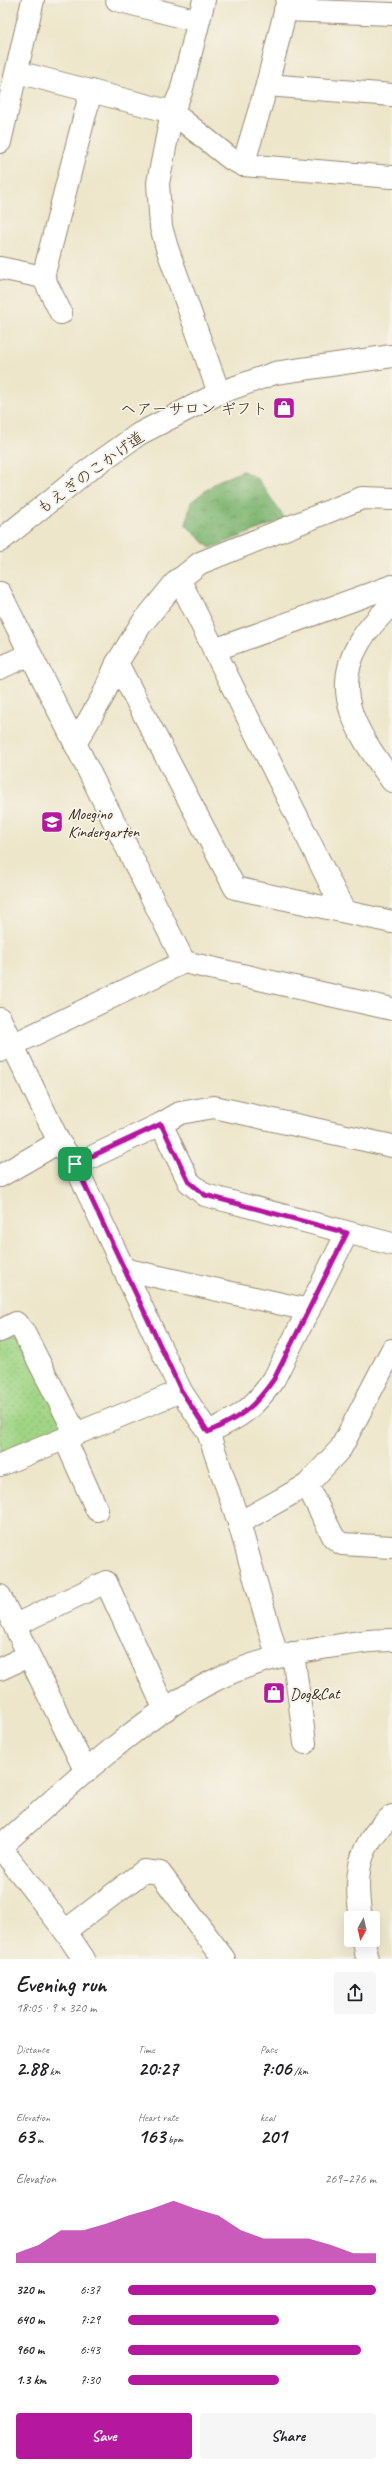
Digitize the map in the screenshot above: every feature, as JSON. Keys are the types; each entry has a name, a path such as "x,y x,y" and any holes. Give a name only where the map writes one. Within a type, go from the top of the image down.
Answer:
{"street":[{"path":"0,142 33,0"},
{"path":"118,0 198,21"},
{"path":"204,0 181,92 172,112 158,183 161,228 219,394"},
{"path":"243,165 267,85 287,5 368,6 392,14"},
{"path":"17,72 172,112 231,159 243,165 392,177"},
{"path":"267,85 392,95"},
{"path":"61,313 42,278 91,91"},
{"path":"0,268 42,278"},
{"name":"もえぎのこかげ道","path":"0,541 87,471 139,434 219,394 275,373 392,356"},
{"path":"75,744 104,696 117,663 140,626 179,579 200,563 362,498 392,499"},
{"path":"179,579 344,911"},
{"path":"214,650 392,586"},
{"path":"0,593 184,962"},
{"path":"392,603 359,642 346,675 348,700 353,722 392,781"},
{"path":"0,668 30,654"},
{"path":"117,663 235,888 392,922"},
{"path":"6,1048 184,962 392,1009"},
{"path":"0,1019 6,1048 59,1142 75,1164 181,1390 208,1432 285,1655 305,1743"},
{"path":"75,1164 161,1124 180,1113 214,1107 392,1146"},
{"path":"161,1124 189,1182 205,1195 392,1244"},
{"path":"0,1176 59,1142"},
{"path":"208,1432 239,1418 261,1398 274,1379 347,1233"},
{"path":"124,1269 309,1310"},
{"path":"0,1331 16,1324 23,1331 71,1436 97,1510"},
{"path":"239,1523 307,1485 341,1448 392,1350"},
{"path":"0,1465 181,1390"},
{"path":"307,1485 334,1538 342,1544 392,1546"},
{"path":"9,1624 106,1582 165,1710"},
{"path":"0,1596 9,1624 28,1656 86,1772"},
{"path":"84,1959 65,1931 0,1847 86,1772 165,1710 213,1681 285,1655 368,1640 392,1640"},
{"path":"0,1669 28,1656"},
{"path":"360,1911 358,1898 361,1862 368,1841 392,1816"},
{"path":"65,1931 144,1871 160,1873 224,1959"},
{"path":"365,1947 367,1959"}],"green space":[{"path":"243,471 258,479 285,519 210,548 186,525 191,502 218,481"},
{"path":"0,1336 19,1336 63,1422 62,1432 0,1461"}],"place":[{"name":"ヘアーサロン ギフト","path":"284,408"},
{"name":"Moegino Kindergarten","path":"52,822"},
{"name":"Dog&Cat","path":"274,1693"}],"route":[{"path":"161,1124 189,1182 205,1195 347,1233 274,1379 261,1398 239,1418 208,1432 181,1390 75,1164 161,1124"}]}
